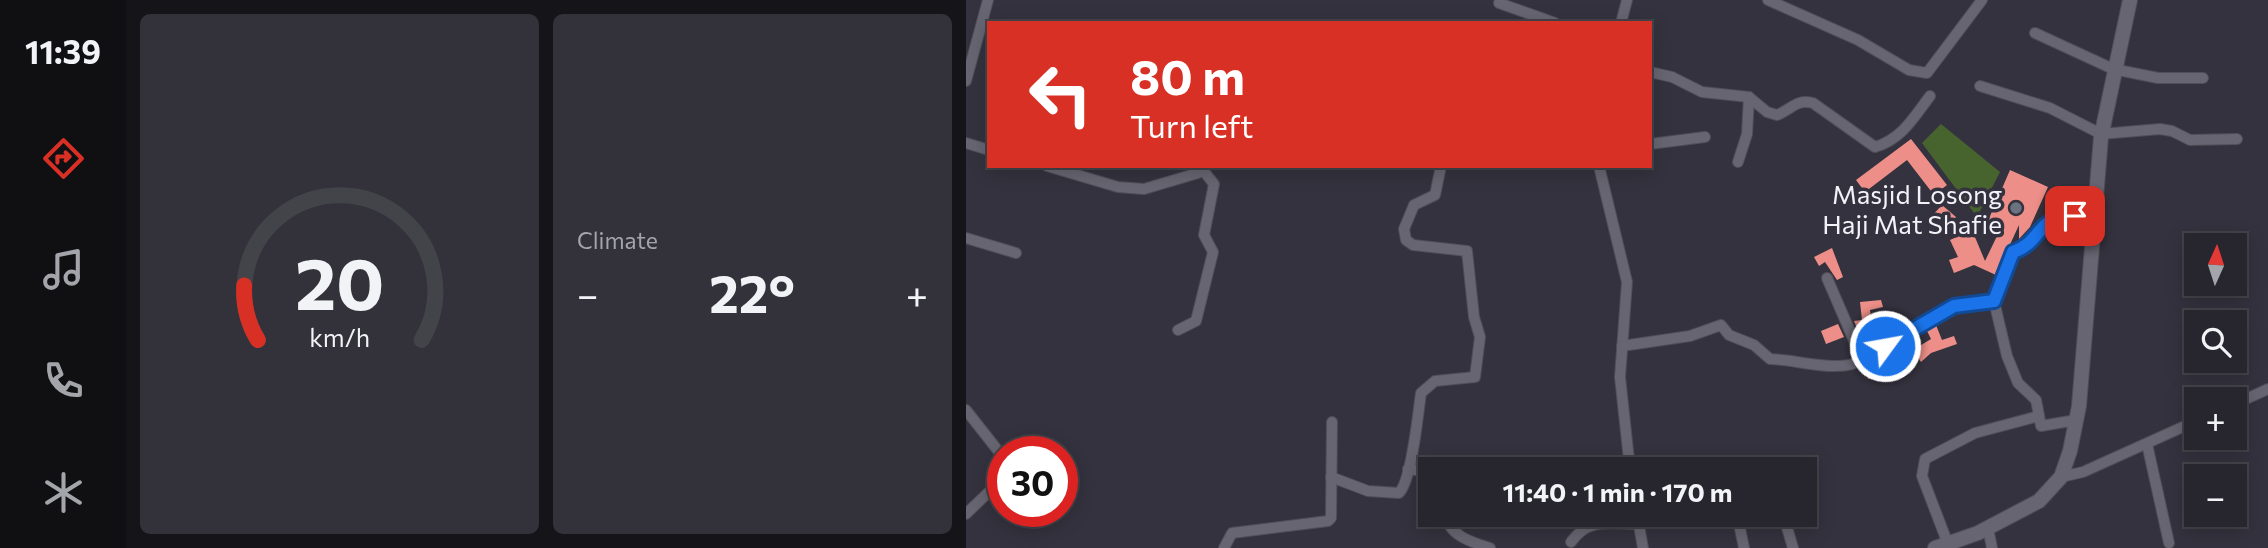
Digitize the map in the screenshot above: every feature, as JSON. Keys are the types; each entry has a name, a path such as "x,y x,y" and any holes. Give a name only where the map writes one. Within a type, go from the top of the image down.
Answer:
{"street":[{"path":"966,81 988,0"},
{"path":"1622,21 1627,0"},
{"path":"1768,0 1858,40 1909,70 1927,73 1982,0"},
{"path":"2039,416 1960,439 1925,459 1922,476 1941,546 1988,528 2039,500 2061,477 2076,420 2101,134 2130,0"},
{"path":"1499,3 1549,21"},
{"path":"2035,33 2113,69 2158,78 2203,78"},
{"path":"1652,72 1672,77 1702,92 1749,97 1768,112 1777,115 1794,103 1803,100 1813,103 1875,146 1891,142 1903,132 1930,96"},
{"path":"1980,86 2050,108 2101,134 2160,129 2172,131 2190,140 2237,139"},
{"path":"1738,162 1747,134 1749,97"},
{"path":"1652,144 1705,137"},
{"path":"966,143 987,148"},
{"path":"1054,168 1118,187 1144,189 1203,168 1214,184 1204,240 1213,252 1196,321 1178,330"},
{"path":"1331,477 1385,494 1399,493 1403,489 1408,469 1422,393 1427,385 1435,382 1472,379 1480,357 1480,337 1474,317 1467,251 1460,248 1429,249 1413,245 1406,240 1404,229 1414,205 1435,195 1441,168"},
{"path":"1599,168 1627,282 1620,377 1629,457"},
{"path":"2076,420 2041,426 2036,400 2018,383 2007,355 1994,301 2013,252 2026,247 2039,230 2056,216 2094,217"},
{"path":"966,238 1016,253"},
{"path":"1827,278 1862,359"},
{"path":"1622,346 1690,336 1721,325 1730,335 1754,345 1770,359 1789,358 1840,368 1856,364 1954,306 1994,301"},
{"path":"2247,399 2268,389"},
{"path":"966,410 987,437"},
{"path":"1224,548 1233,533 1328,521 1331,518 1332,422"},
{"path":"2061,477 2083,472 2184,427"},
{"path":"2147,444 2169,543"},
{"path":"1408,469 1418,470"},
{"path":"966,514 987,494"},
{"path":"1451,527 1464,538 1490,548"},
{"path":"1571,542 1581,529 1586,527"},
{"path":"1639,527 1643,548"},
{"path":"1740,527 1744,548"},
{"path":"1787,527 1793,548"},
{"path":"1988,528 1992,548"}],"green space":[{"path":"1941,124 2000,172 1977,217 1922,143"}],"building":[{"path":"1911,139 1947,185 1934,195 1907,160 1865,192 1856,180"},
{"name":"Masjid Losong Haji Mat Shafie","path":"2010,170 2048,187 2030,227 2019,239 2019,225 1996,275 1974,265 1954,273 1949,260 1958,257 1950,240 1972,230 1985,261 1997,236 1984,230"},
{"path":"1942,205 1956,217 1943,232 1929,219"},
{"path":"1832,248 1843,277 1837,280 1825,262 1819,266 1814,257"},
{"path":"1881,300 1883,307 1870,310 1873,331 1879,330 1880,340 1865,347 1854,321 1862,320 1860,302"},
{"path":"1838,324 1844,337 1826,344 1821,331"},
{"path":"1936,325 1942,340 1954,336 1957,344 1931,353 1921,362 1913,350 1931,339 1927,331"},
{"path":"1896,348 1900,361 1877,368 1878,377 1868,379 1865,366 1887,359 1886,354"}],"place":[{"name":"Masjid Losong Haji Mat Shafie","path":"2016,208"}],"route":[{"path":"1885,346 1954,306 1994,301 2013,252 2026,247 2039,230 2056,216 2075,216"}]}
